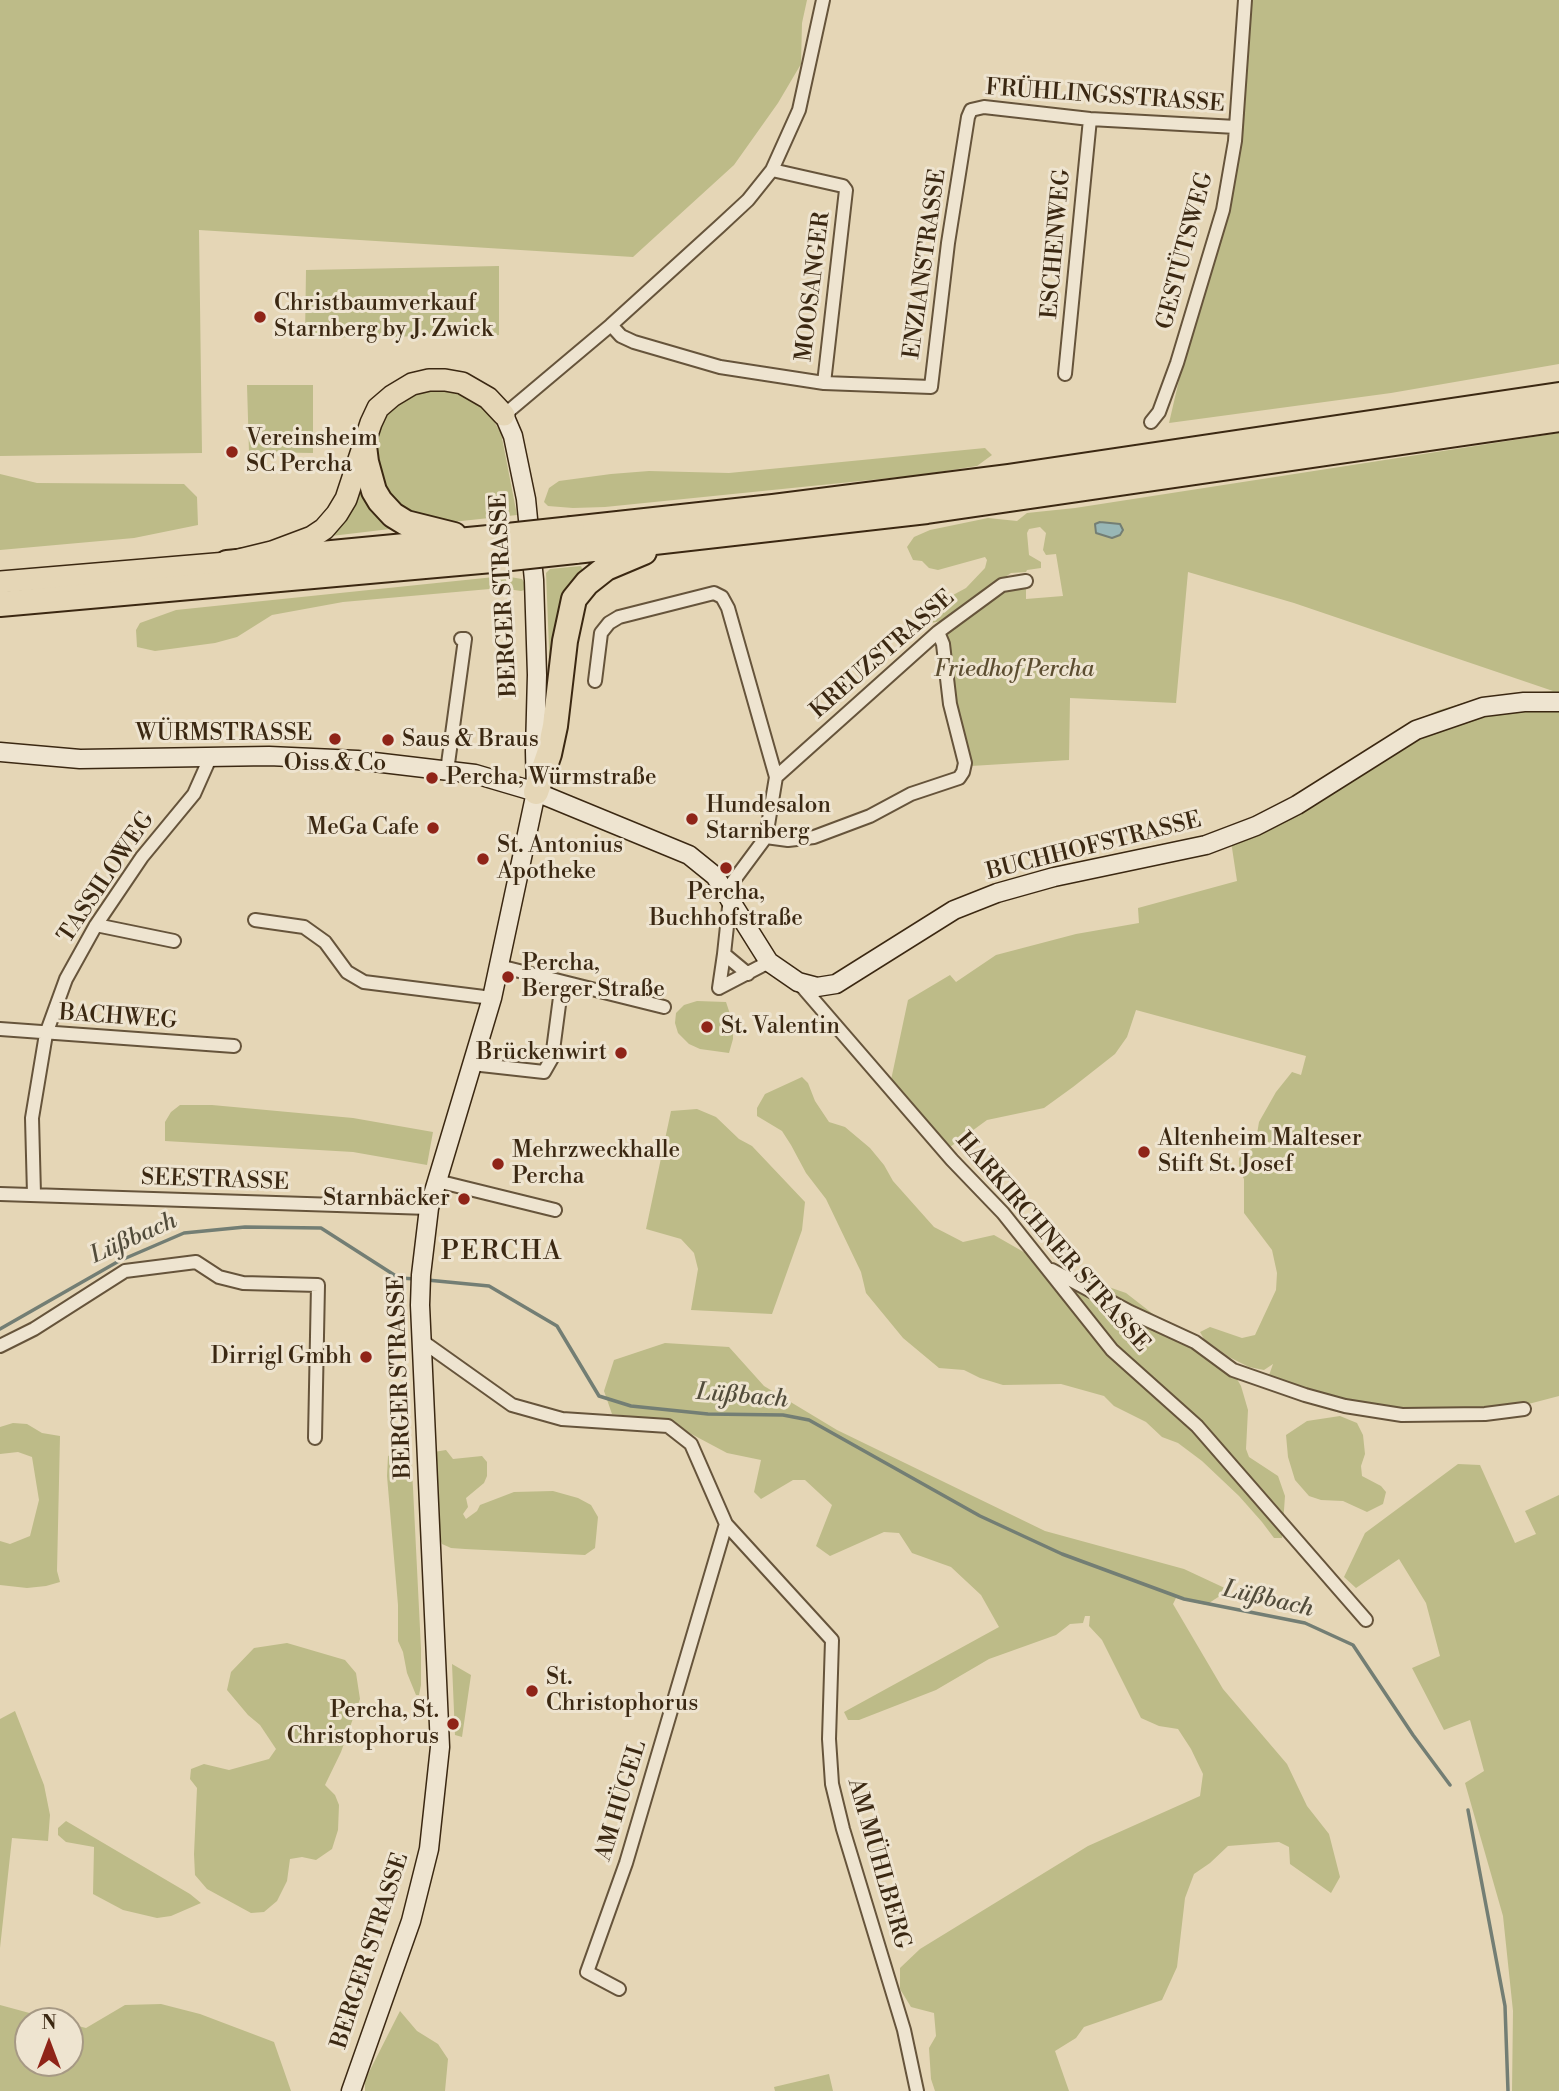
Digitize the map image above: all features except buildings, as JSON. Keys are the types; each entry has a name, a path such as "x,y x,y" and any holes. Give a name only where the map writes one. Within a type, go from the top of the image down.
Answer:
{"highway":[{"path":"574,540 1559,395"},
{"path":"536,792 555,726 565,641 575,599 587,583 628,557 657,547 706,537 927,511 1559,419"},
{"path":"364,446 374,491 393,515 406,523 485,546"},
{"path":"227,563 574,540 706,537"},
{"path":"0,604 72,599 485,546"},
{"path":"0,621 19,612 72,599"}],"main road":[{"path":"0,582 227,563 293,545 324,529 337,514 346,499 378,408 391,396 412,384 429,380 462,383 488,398 503,415"},
{"name":"BERGER STRASSE","path":"351,2091 411,1921 429,1849 439,1760 441,1735 419,1305 429,1208 492,998 536,792 534,751 537,675 534,580 524,488 513,436 503,415"},
{"name":"BUCHHOFSTRASSE","path":"798,982 817,987 836,984 954,910 997,893 1054,877 1206,845 1256,826 1297,805 1416,730 1461,713 1483,707 1524,702 1559,702"},
{"name":"WÜRMSTRASSE","path":"0,752 80,759 269,756 357,760 475,774 536,792"},
{"path":"536,792 690,855 715,876 769,962 798,982"}],"street":[{"path":"503,415 611,325 748,200 772,170 799,110 823,0"},
{"name":"GESTÜTSWEG","path":"1151,422 1159,412 1177,363 1223,210 1236,127 1245,0"},
{"name":"FRÜHLINGSSTRASSE","path":"971,110 984,107 1090,119 1236,127"},
{"name":"ENZIANSTRASSE","path":"611,325 621,336 634,342 720,367 824,383 930,387 948,243 971,110"},
{"name":"ESCHENWEG","path":"1065,374 1090,119"},
{"name":"MOOSANGER","path":"772,170 843,186 846,190 824,383"},
{"name":"KREUZSTRASSE","path":"776,777 938,632 1002,585 1026,581"},
{"path":"595,681 601,633 609,623 619,617 714,593 722,597 728,608 776,777 766,837 728,894 719,988 769,962"},
{"path":"766,837 788,840 814,837 870,816 911,794 958,778 964,772 965,763 950,704 943,644 938,632"},
{"path":"447,771 465,639 461,639"},
{"name":"TASSILOWEG","path":"34,1194 32,1118 46,1034 66,979 96,925 142,857 194,794 210,758"},
{"path":"255,920 304,927 325,942 347,972 364,982 492,998"},
{"path":"96,925 174,941"},
{"path":"724,954 748,974"},
{"path":"499,966 664,1007"},
{"path":"472,1063 544,1072 552,1058 562,982"},
{"name":"HARKIRCHNER STRASSE","path":"798,982 1048,1268 1112,1350 1197,1426 1366,1620"},
{"name":"BACHWEG","path":"0,1029 234,1046"},
{"path":"437,1181 555,1210"},
{"name":"SEESTRASSE","path":"0,1194 429,1208"},
{"path":"0,1346 34,1329 125,1271 196,1262 219,1277 243,1283 318,1285 315,1438"},
{"path":"1048,1268 1130,1312 1195,1342 1233,1370 1305,1395 1345,1406 1402,1415 1485,1414 1524,1409"},
{"name":"AM MÜHLBERG","path":"422,1341 512,1405 562,1419 668,1426 691,1444 726,1524 832,1640 832,1784 904,2030 917,2091"},
{"name":"AM HÜGEL","path":"619,1989 587,1972 626,1863 726,1524"}],"green space":[{"path":"0,0 807,0 802,23 801,64 778,103 734,165 633,257 199,230 202,453 0,456"},
{"path":"1252,0 1559,0 1559,364 1391,393 1169,423 1193,320 1225,228"},
{"path":"499,266 499,335 305,338 306,270"},
{"path":"247,385 313,385 313,453 249,452"},
{"path":"439,388 470,395 486,408 501,433 517,515 443,523 425,521 392,504 374,471 375,433 386,413 399,402 422,391"},
{"name":"Friedhof Percha","path":"1559,433 1559,1396 1517,1407 1465,1413 1345,1406 1268,1378 1273,1364 1264,1370 1249,1367 1229,1357 1204,1339 1200,1332 1210,1327 1242,1338 1255,1335 1276,1290 1277,1273 1272,1250 1244,1213 1244,1179 1239,1170 1239,1158 1255,1146 1259,1122 1276,1092 1292,1072 1301,1075 1306,1056 1136,1010 1127,1037 1115,1054 1073,1087 1044,1108 987,1120 950,1147 891,1080 908,1000 950,975 956,982 996,955 1076,934 1139,923 1138,908 1237,881 1229,828 1264,814 1403,727 1439,710 1484,697 1553,691 1294,603 1188,572 1176,703 1070,698 1069,760 971,766 953,703 945,633 1005,590 1026,587 1026,599 1063,596 1056,554 1046,555 1043,550 1046,533 1040,527 1029,529 1029,555 1041,562 1041,568 1011,573 941,621 931,623 926,616 951,603 953,595 966,588 985,568 987,560 985,557 938,570 929,568 922,561 913,560 907,547 914,537 930,530 988,518 1017,521 1027,513 1075,508"},
{"path":"985,448 992,455 977,466 920,475 605,507 548,506 544,502 549,488 559,481 611,474 649,471 729,473"},
{"path":"362,470 390,529 323,537"},
{"path":"0,474 37,483 184,484 197,497 198,525 134,538 0,550"},
{"path":"581,566 583,571 548,713 546,573 550,569"},
{"path":"504,576 522,579 528,589 521,591 501,588 343,602 272,615 237,637 215,643 155,651 137,647 136,630 140,623 176,610"},
{"path":"697,1001 726,1002 733,1023 733,1039 729,1053 700,1049 689,1044 678,1033 676,1013 684,1005"},
{"path":"802,1077 829,1122 845,1127 870,1148 893,1181 934,1227 963,1242 994,1235 1076,1282 1100,1284 1126,1293 1180,1335 1230,1367 1241,1386 1248,1410 1246,1449 1249,1457 1278,1476 1285,1496 1282,1538 1274,1538 1239,1496 1202,1461 1178,1443 1162,1437 1146,1422 1114,1406 1104,1396 1061,1384 1003,1385 964,1370 939,1368 903,1338 866,1293 861,1272 826,1199 806,1173 782,1131 757,1116 757,1108 765,1094"},
{"path":"180,1105 212,1105 353,1118 433,1132 427,1165 353,1152 165,1141 165,1122 171,1112"},
{"path":"697,1109 716,1117 739,1139 752,1146 805,1202 802,1230 772,1314 691,1310 698,1269 694,1253 681,1239 646,1229 671,1111"},
{"path":"665,1343 729,1347 764,1386 837,1430 1045,1531 1184,1569 1229,1590 1206,1605 1176,1598 1173,1604 1223,1689 1287,1764 1307,1806 1329,1834 1340,1877 1331,1893 1290,1864 1289,1847 1279,1842 1228,1846 1194,1874 1185,1898 1177,1967 1162,2000 1084,2027 1076,2038 1055,2051 1069,2091 935,2091 931,2079 929,2048 936,2036 934,2013 911,2007 900,1989 900,1968 920,1949 1088,1846 1200,1796 1203,1774 1178,1729 1159,1726 1141,1718 1102,1640 1089,1626 1090,1616 1085,1616 1083,1623 1070,1624 1056,1635 989,1659 936,1690 859,1720 848,1720 844,1712 999,1627 981,1595 951,1567 912,1553 899,1533 884,1532 830,1556 816,1546 832,1505 805,1480 793,1480 761,1499 754,1492 761,1460 727,1453 665,1420 612,1414 604,1391 614,1360"},
{"path":"1340,1416 1357,1423 1363,1435 1365,1454 1361,1466 1362,1476 1381,1486 1386,1492 1383,1504 1367,1512 1343,1501 1321,1500 1309,1496 1295,1480 1288,1457 1286,1435 1307,1421"},
{"path":"13,1423 27,1424 42,1433 60,1436 57,1571 60,1582 46,1586 27,1588 0,1585 0,1541 10,1544 30,1536 39,1500 32,1457 18,1452 0,1454 0,1427"},
{"path":"401,1450 411,1455 421,1649 419,1695 416,1695 407,1673 398,1641 398,1605 387,1476 388,1456"},
{"path":"446,1450 453,1459 482,1456 487,1462 484,1483 466,1498 468,1507 463,1514 466,1519 477,1511 480,1505 514,1492 553,1491 591,1505 598,1517 595,1548 585,1555 451,1548 442,1544 438,1533 434,1452"},
{"path":"1458,1464 1480,1465 1515,1543 1536,1534 1525,1511 1559,1495 1559,2091 1512,2091 1513,2011 1503,1916 1465,1783 1484,1771 1470,1720 1444,1730 1412,1668 1440,1656 1426,1603 1399,1559 1356,1588 1344,1577 1365,1533"},
{"path":"287,1643 345,1660 356,1673 360,1699 341,1752 325,1785 335,1795 339,1805 338,1830 332,1849 316,1860 302,1857 290,1859 287,1881 277,1901 264,1912 251,1913 207,1889 195,1875 197,1788 190,1779 191,1769 204,1764 229,1770 269,1759 276,1749 260,1725 227,1690 231,1672 254,1648"},
{"path":"452,1664 471,1675 462,1737 455,1735"},
{"path":"15,1711 44,1785 50,1815 48,1841 12,1838 0,1948 0,1719"},
{"path":"66,1821 201,1903 171,1916 157,1918 123,1910 93,1894 94,1847 66,1842 58,1835 58,1828"},
{"path":"161,2004 200,2014 274,2042 291,2091 0,2091 0,2005 14,2009 14,2077 84,2077 84,2028 125,2005"},
{"path":"400,2011 417,2031 438,2044 448,2059 445,2091 365,2091 365,2080"},
{"path":"829,2074 833,2091 775,2091 774,2087"}],"water":[{"path":"1095,524 1120,524 1123,530 1120,535 1112,538 1096,533"}],"waterway":[{"name":"Lüßbach","path":"0,1329 119,1261 184,1233 245,1227 321,1228 399,1278 416,1279"},
{"name":"Lüßbach","path":"427,1280 489,1286 557,1326 599,1396 631,1406 708,1414 783,1415 809,1420 980,1516 1062,1554 1184,1599 1305,1623 1353,1645 1450,1785"},
{"name":"Lüßbach","path":"1468,1810 1505,2006 1508,2091"}],"place":[{"name":"Christbaumverkauf Starnberg by J. Zwick","path":"260,317"},
{"name":"Vereinsheim SC Percha","path":"232,452"},
{"name":"Oiss & Co","path":"335,739"},
{"name":"Saus & Braus","path":"388,740"},
{"name":"Percha, Würmstraße","path":"432,778"},
{"name":"Hundesalon Starnberg","path":"692,819"},
{"name":"MeGa Cafe","path":"433,828"},
{"name":"St. Antonius Apotheke","path":"483,859"},
{"name":"Percha, Buchhofstraße","path":"726,868"},
{"name":"Percha, Berger Straße","path":"508,977"},
{"name":"St. Valentin","path":"707,1027"},
{"name":"Brückenwirt","path":"621,1053"},
{"name":"Altenheim Malteser Stift St. Josef","path":"1144,1152"},
{"name":"Mehrzweckhalle Percha","path":"498,1164"},
{"name":"Starnbäcker","path":"464,1199"},
{"name":"Dirrigl Gmbh","path":"366,1357"},
{"name":"St. Christophorus","path":"532,1691"},
{"name":"Percha, St. Christophorus","path":"453,1724"}],"district":[{"name":"PERCHA","path":"502,1253"}]}
